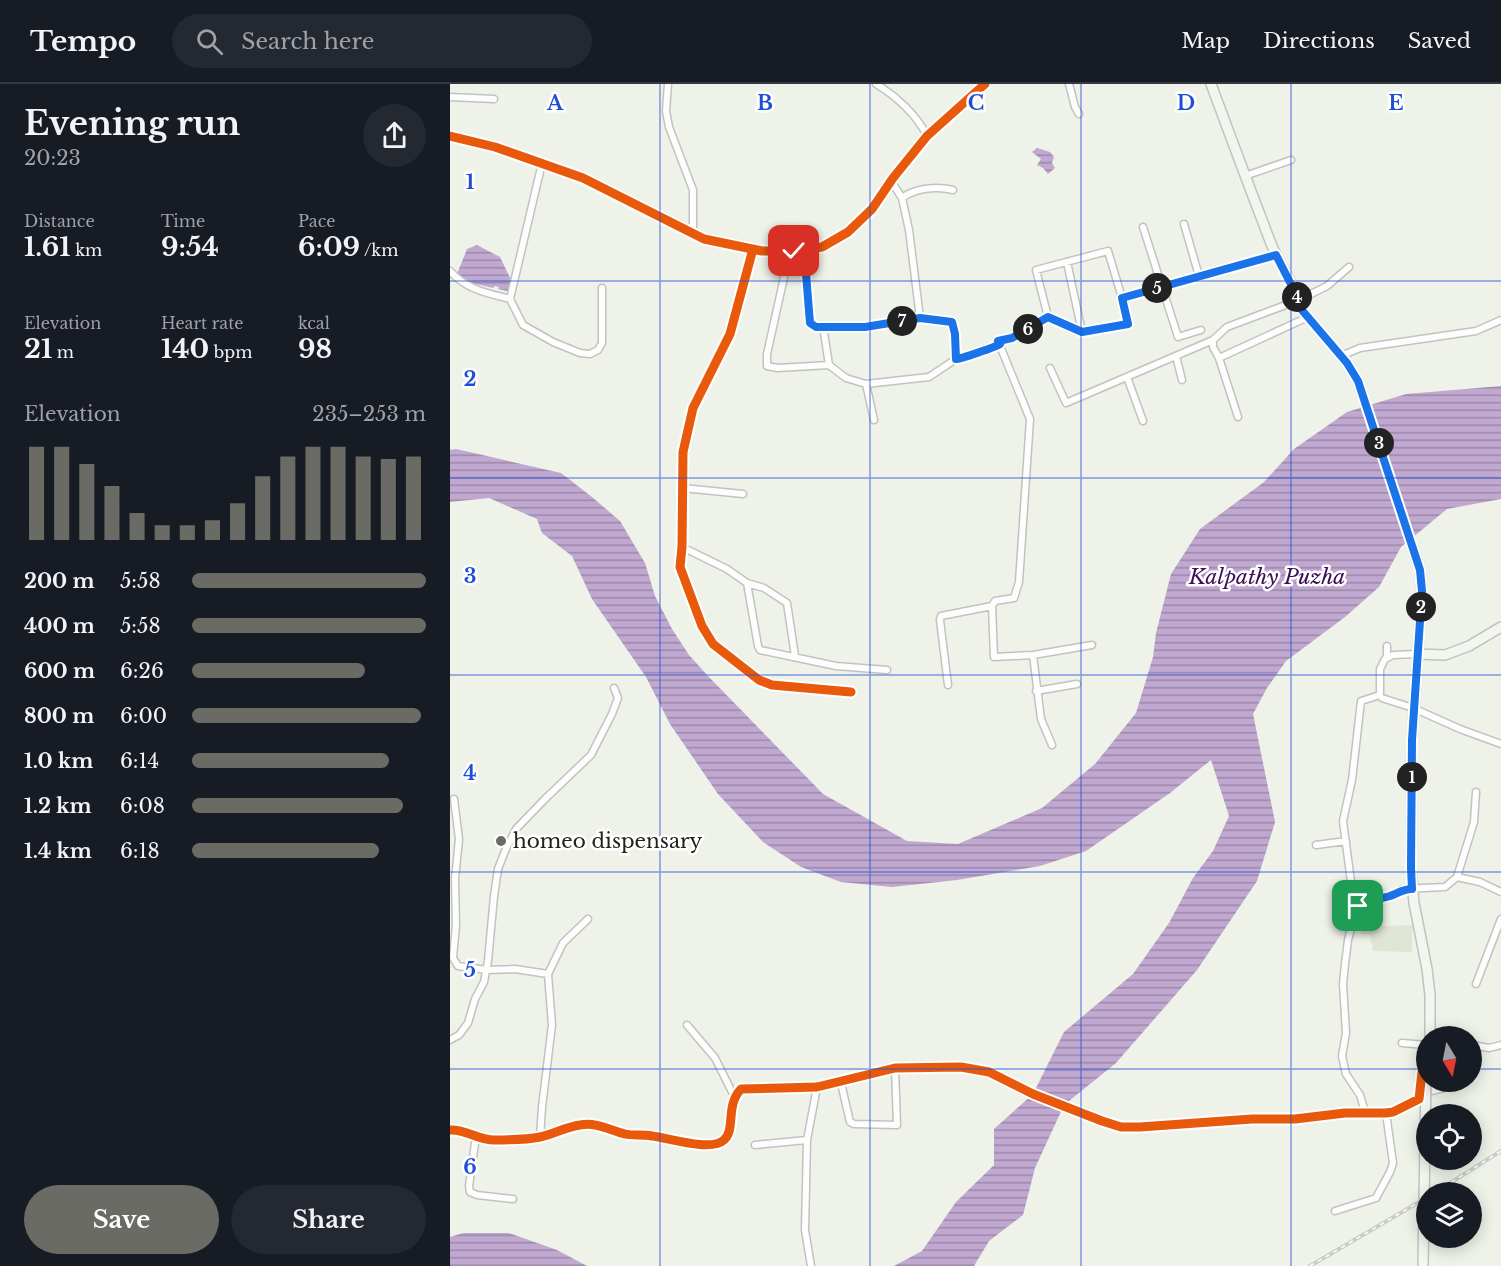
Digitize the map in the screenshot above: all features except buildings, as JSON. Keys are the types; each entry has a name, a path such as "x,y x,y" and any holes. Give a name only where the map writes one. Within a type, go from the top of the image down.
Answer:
{"main road":[{"path":"1211,84 1276,255 1299,300 1301,309 1341,356 1358,381 1420,570 1422,591 1413,708 1411,868 1412,889 1427,969 1430,1026"},
{"path":"1418,654 1445,655 1469,646 1501,627"},
{"path":"450,1130 461,1130 493,1141 540,1137 581,1124 593,1124 627,1135 650,1135 696,1144 714,1144 724,1140 730,1131 734,1096 741,1089 817,1087 895,1068 971,1068 989,1072 1033,1094"},
{"path":"1423,1266 1426,1092"}],"street":[{"path":"668,84 666,111 669,127 693,190 693,233"},
{"path":"876,84 892,94 922,127 927,136"},
{"path":"450,136 495,147 583,178 704,239 753,249 788,251 822,247 848,232 872,209 927,136 985,84"},
{"path":"1069,84 1079,114"},
{"path":"450,97 494,99"},
{"path":"1245,176 1291,160"},
{"path":"542,164 510,299 523,325 553,342 580,353 590,354 598,350 602,343 602,288"},
{"path":"891,181 902,198 909,230 920,318"},
{"path":"902,198 911,192 920,190 941,187 953,189"},
{"path":"1184,224 1199,276"},
{"path":"1143,227 1178,337 1201,330"},
{"path":"753,249 730,334 693,408 683,452 680,567 702,627 713,644 759,680 772,685 850,692"},
{"path":"804,249 810,323 816,327 865,327 920,318 952,322 956,359"},
{"path":"788,251 767,354 767,366 777,368 829,365 846,378 866,384 929,377 956,359 1000,344"},
{"path":"1108,251 1128,324 1082,332 1048,317 1036,270 1108,251"},
{"path":"1122,298 1276,255"},
{"path":"1067,262 1082,332"},
{"path":"1050,368 1065,403 1213,340 1227,327 1299,300 1327,286 1350,267"},
{"path":"450,271 459,281 475,290 510,299"},
{"path":"1048,317 1012,338 998,341 1030,419 1019,582 1014,598 995,601 992,606 994,657 1033,656 1092,645"},
{"path":"1219,358 1308,317"},
{"path":"1341,356 1360,348 1476,331 1501,320"},
{"path":"824,326 829,365"},
{"path":"1213,340 1213,346 1238,417"},
{"path":"1176,356 1182,380"},
{"path":"1127,378 1143,421"},
{"path":"866,384 874,420"},
{"path":"683,488 743,494"},
{"path":"682,547 727,569 747,583 764,588 787,603 795,656"},
{"path":"747,583 760,650 836,666 886,670"},
{"path":"948,685 941,616 992,606"},
{"path":"1355,915 1343,821 1352,780 1361,701 1380,696 1380,669 1387,657 1387,646"},
{"path":"1385,659 1393,655 1418,654"},
{"path":"1033,656 1041,719 1052,745"},
{"path":"1036,691 1077,684"},
{"path":"450,1040 459,1035 468,1023 487,970 498,869 505,851 516,829 591,755 618,698 614,688"},
{"path":"1382,698 1413,708 1501,744"},
{"path":"1365,1112 1360,1095 1346,1074 1342,1056 1346,1033 1343,984 1345,964 1348,940 1358,906 1364,901 1388,897 1402,889 1445,887 1456,877 1474,822 1476,792"},
{"path":"454,799 459,839 455,879 456,925 452,958 458,966 487,970 515,969 548,974"},
{"path":"1316,845 1346,841"},
{"path":"1456,877 1480,882 1501,892"},
{"path":"540,1137 552,1024 548,974 563,944 588,920"},
{"path":"1476,984 1500,923"},
{"path":"687,1025 715,1058 734,1096"},
{"path":"1402,1042 1416,1044"},
{"path":"1482,1047 1489,1048 1501,1045"},
{"path":"841,1083 850,1122 897,1125 895,1068"},
{"path":"811,1266 806,1230 807,1140 817,1087"},
{"path":"1033,1094 1121,1126 1140,1127 1252,1119 1288,1120 1345,1113 1386,1113 1393,1112 1419,1099 1420,1092"},
{"path":"1335,1210 1376,1198 1390,1172 1393,1163 1386,1113"},
{"path":"476,1136 470,1192 477,1195 513,1199"},
{"path":"756,1145 807,1140"}],"shaded area":[{"path":"1361,911 1378,912 1381,926 1412,925 1412,952 1373,951 1370,935 1361,934"}],"water":[{"path":"1037,148 1050,152 1054,157 1052,163 1055,168 1048,174 1037,165 1041,159 1032,152"},
{"path":"477,245 500,257 513,284 507,291 495,286 493,288 472,283 457,274 467,249"},
{"name":"Kalpathy Puzha","path":"1501,386 1501,499 1447,509 1401,547 1379,587 1345,617 1286,661 1267,688 1253,714 1275,822 1257,881 1197,970 1116,1063 1064,1105 1035,1168 1023,1215 989,1241 974,1266 894,1266 922,1251 956,1202 994,1165 994,1129 1033,1094 1064,1032 1133,974 1169,923 1193,878 1213,851 1229,816 1211,760 1170,793 1086,851 1040,866 957,880 892,887 841,882 801,867 763,842 718,794 670,724 646,677 592,599 572,556 542,533 537,519 489,498 450,502 450,450 456,449 561,473 592,497 620,521 645,563 655,596 689,655 823,794 907,841 958,844 1042,808 1095,764 1136,713 1153,657 1156,633 1171,574 1200,529 1264,482 1294,449 1347,412 1406,394"},
{"path":"463,1233 509,1233 557,1250 587,1266 450,1266 450,1237"}],"railway":[{"path":"1452,1182 1501,1151"},
{"path":"1310,1266 1416,1204"}],"cycle path":[{"path":"450,136 495,147 583,178 704,239 762,251 794,251 822,247 848,232 872,209 893,178 927,136 985,84"},
{"path":"753,249 730,334 693,408 683,452 680,567 702,626 713,644 759,680 772,685 851,692"},
{"path":"450,1130 461,1131 488,1140 517,1140 540,1137 586,1124 628,1135 649,1135 710,1145 724,1140 728,1135 733,1103 741,1089 817,1087 895,1068 961,1067 989,1072 1033,1094 1121,1127 1252,1119 1295,1119 1345,1113 1386,1113 1393,1112 1419,1099 1420,1092"}],"place":[{"name":"homeo dispensary","path":"501,841"}],"route":[{"path":"794,251 804,249 810,323 816,327 865,327 920,318 952,322 956,359 996,347 1000,344 998,341 1012,338 1048,317 1082,332 1128,324 1122,298 1276,255 1299,300 1301,309 1347,363 1358,381 1420,570 1422,591 1412,740 1412,889 1402,889 1388,897 1364,901 1358,906"}]}
